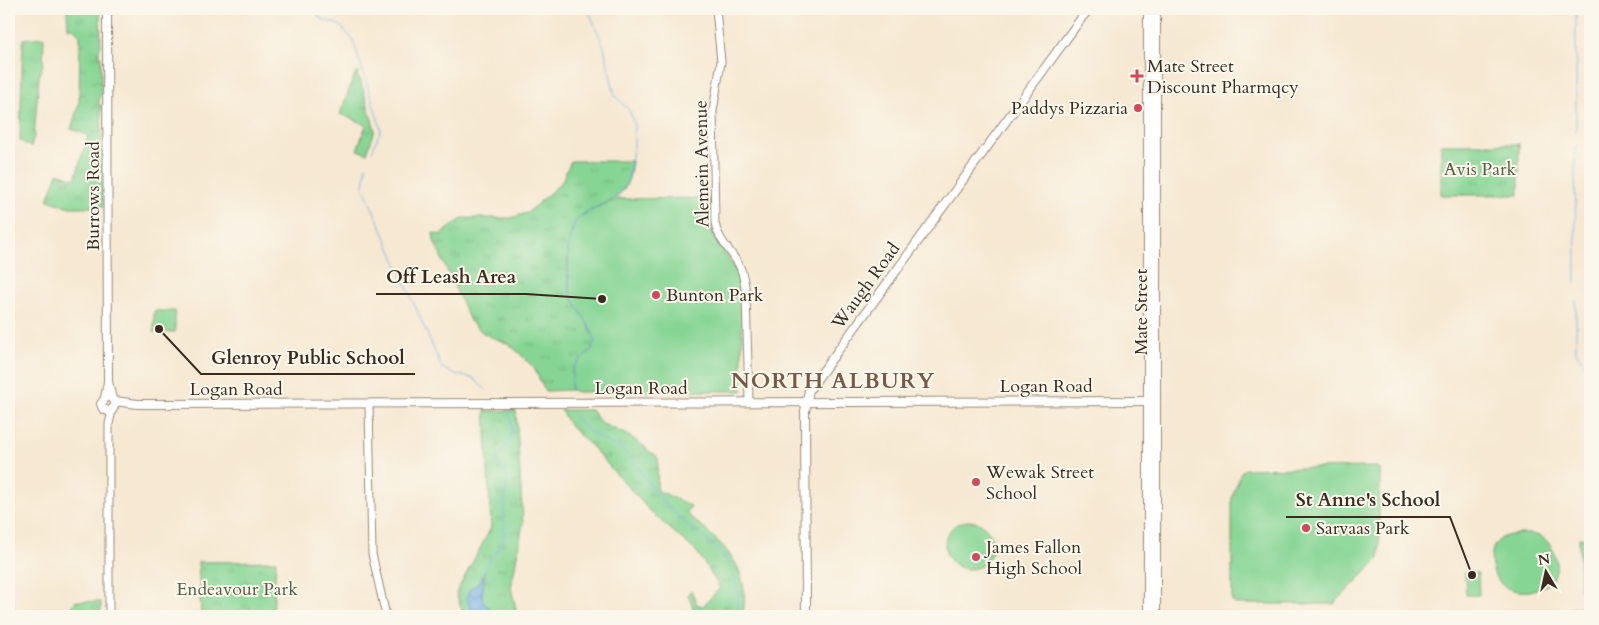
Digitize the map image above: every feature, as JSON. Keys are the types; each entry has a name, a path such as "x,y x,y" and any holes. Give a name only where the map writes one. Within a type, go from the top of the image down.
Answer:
{"main road":[{"name":"Burrows Road","path":"107,9 108,382 110,404"},
{"name":"Mate Street","path":"1148,9 1156,616"},
{"name":"Mate Street","path":"1148,616 1156,9"},
{"name":"Waugh Road","path":"806,616 806,402 811,386 1086,11"},
{"name":"Logan Road","path":"110,404 1152,401"}],"street":[{"name":"Alemein Avenue","path":"716,9 721,62 713,111 715,223 720,238 741,268 744,280 749,402"},
{"path":"109,616 110,404"},
{"path":"369,404 372,554 386,616"}],"green space":[{"path":"67,9 100,9 101,46 99,55 101,57 101,94 99,103 101,105 103,207 69,207 48,200 58,173 75,179 88,135 71,129 79,103 80,35 73,28 68,28"},
{"path":"44,37 43,64 39,77 34,136 31,147 20,141 23,39"},
{"path":"358,71 357,77 360,79 375,130 367,153 357,150 366,125 340,114 355,74"},
{"name":"Avis Park","path":"1441,144 1519,144 1519,195 1441,195"},
{"path":"571,161 632,161 628,181 623,191 611,200 584,214 574,225 569,245 568,280 573,299 595,341 591,351 575,365 572,371 571,390 545,391 534,368 517,351 509,344 484,334 470,321 434,241 433,233 440,235 463,218 511,218 527,213 561,183"},
{"name":"Bunton Park","path":"712,198 711,228 737,272 742,293 742,391 578,392 571,390 572,371 575,365 591,351 595,341 591,329 571,296 568,250 577,219 591,210 617,199"},
{"path":"154,311 175,311 175,332 154,332"},
{"path":"516,410 523,523 511,588 518,616 464,616 456,593 491,528 485,411"},
{"path":"561,410 591,410 601,423 627,435 656,455 658,459 657,487 659,491 691,506 686,513 722,545 738,568 743,582 743,616 692,616 693,607 688,596 691,590 697,604 703,606 720,588 698,553 651,512 589,444 569,425"},
{"name":"Sarvaas Park","path":"1377,467 1380,470 1379,559 1334,604 1235,604 1232,601 1232,498 1241,472 1245,469"},
{"path":"969,521 978,523 986,528 991,536 993,545 991,554 986,562 978,567 969,569 960,567 952,562 947,554 945,545 947,536 952,528 960,523"},
{"path":"1533,534 1542,537 1547,541 1555,558 1556,570 1551,581 1544,586 1530,591 1517,591 1507,588 1499,582 1492,569 1492,554 1498,541 1506,536"},
{"path":"1579,538 1590,538 1590,590 1580,590"},
{"name":"Endeavour Park","path":"276,561 273,616 201,616 198,562"},
{"path":"1465,573 1478,573 1479,595 1466,595"},
{"path":"76,601 101,602 101,616 66,616"},
{"path":"1590,606 1590,616 1555,616 1565,610"}],"water":[{"path":"485,570 482,597 484,603 496,616 473,616 467,599 468,591 479,582"}],"waterway":[{"path":"314,9 321,19 340,25 353,40 381,129 372,151"},
{"path":"571,390 572,371 575,365 591,351 595,341 591,329 571,296 568,250 574,224 577,219 617,197 627,183 634,145 634,123 629,110 615,96 604,47 588,9"},
{"path":"1576,9 1576,133"},
{"path":"1575,147 1576,283"},
{"path":"366,166 364,188 442,368 453,374 473,378 486,390"},
{"path":"1576,301 1576,352 1590,371"},
{"path":"482,577 488,562 504,542 507,474 499,466 497,459 511,436 511,423 507,409"},
{"path":"573,416 599,438 624,450 655,492 673,512 721,552 731,568 738,592 737,616"}],"place":[{"name":"Mate Street Discount Pharmqcy","path":"1137,76"},
{"name":"Paddys Pizzaria","path":"1138,108"},
{"name":"Bunton Park","path":"656,295"},
{"name":"Off Leash Area","path":"602,299"},
{"name":"Glenroy Public School","path":"159,329"},
{"name":"Wewak Street School","path":"976,482"},
{"name":"Sarvaas Park","path":"1306,528"},
{"name":"James Fallon High School","path":"976,557"},
{"name":"St Anne's School","path":"1472,575"}],"district":[{"name":"NORTH ALBURY","path":"833,381"}]}
